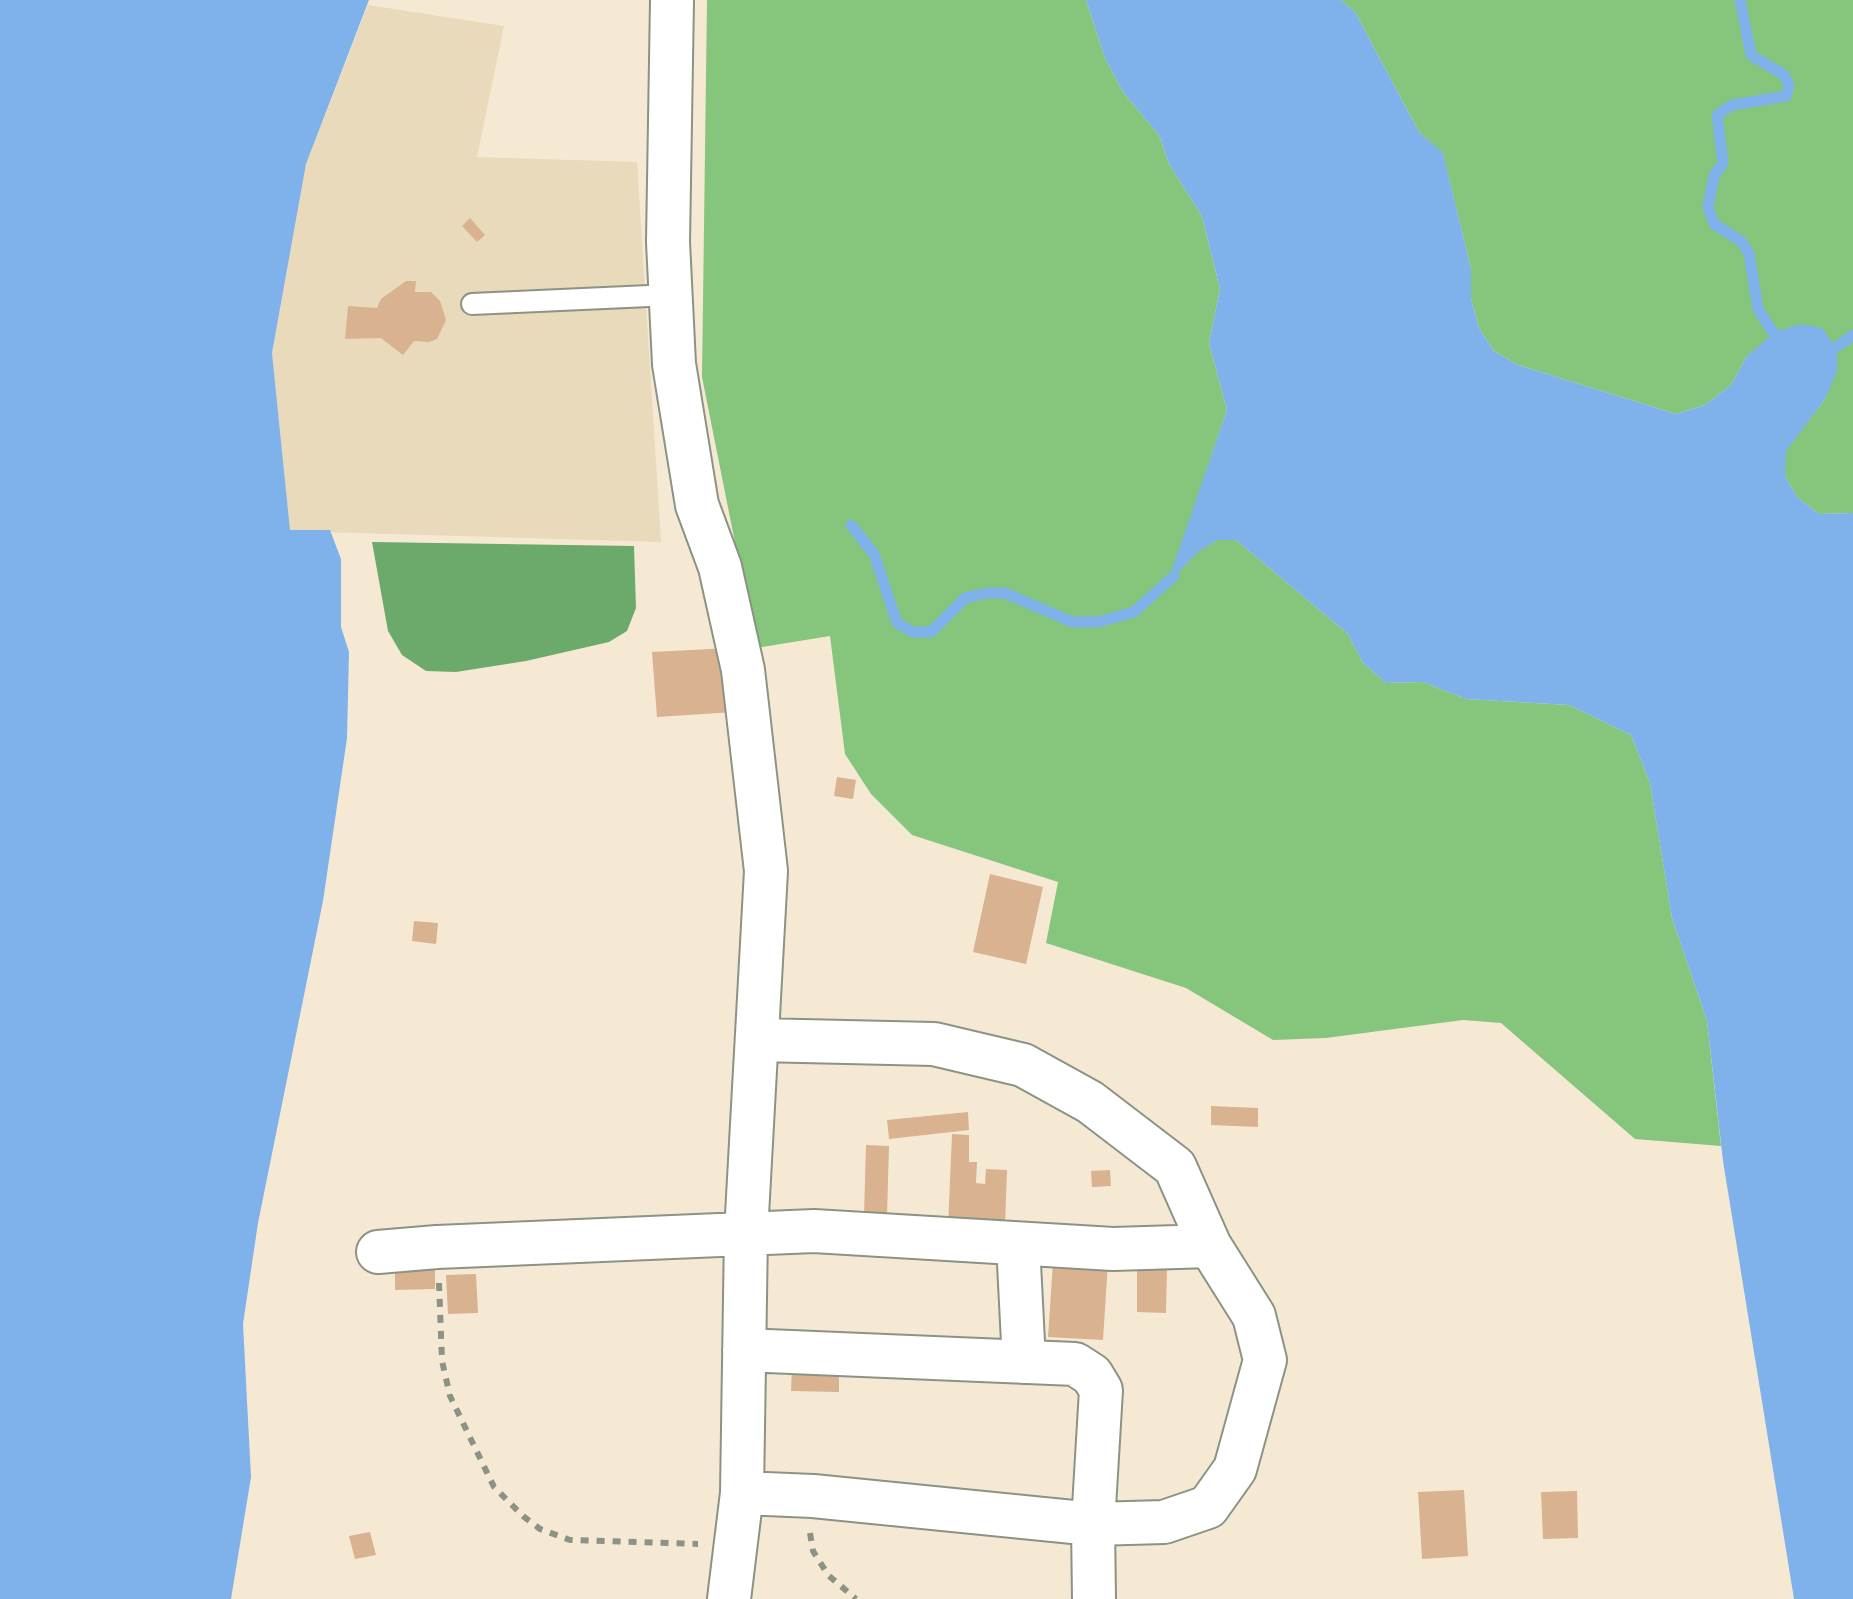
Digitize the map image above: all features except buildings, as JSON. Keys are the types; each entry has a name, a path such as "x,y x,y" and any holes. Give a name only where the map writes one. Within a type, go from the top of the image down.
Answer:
{"street":[{"path":"672,0 668,242 674,364 696,505 720,567 743,670 766,871 746,1233 742,1493 728,1599"},
{"path":"742,1493 813,1496 1093,1524 1164,1522 1208,1507 1235,1469 1265,1360 1254,1316 1210,1246 1175,1167 1090,1102 1023,1065 934,1044 758,1040"},
{"path":"378,1252 814,1232 1113,1248 1210,1246"},
{"path":"1018,1244 1024,1362"},
{"path":"744,1350 1074,1364 1092,1375 1101,1390 1093,1524 1094,1599"}],"lane":[{"path":"472,304 671,295"}],"path":[{"path":"437,1247 442,1361 450,1396 494,1487 540,1529 570,1540 734,1544"},
{"path":"813,1496 808,1524 813,1551 828,1574 856,1599"}],"shaded area":[{"path":"368,5 504,26 477,157 637,162 661,542 290,531 272,353 306,164"}],"green space":[{"path":"707,0 1086,0 1105,58 1123,92 1159,135 1169,164 1202,216 1220,289 1209,343 1227,410 1169,582 1197,552 1217,540 1236,540 1348,634 1363,663 1386,683 1423,682 1466,699 1569,705 1631,735 1650,783 1672,918 1707,1021 1721,1146 1635,1139 1501,1023 1463,1020 1326,1038 1273,1040 1186,988 1046,943 1058,882 912,835 871,794 845,754 830,636 756,648 702,377"},
{"path":"1341,0 1853,0 1853,513 1819,514 1797,497 1785,476 1785,451 1825,399 1747,356 1731,385 1705,405 1676,414 1518,365 1494,351 1479,328 1471,299 1471,269 1443,154 1419,132 1355,12"},
{"path":"372,542 634,546 636,608 627,631 609,642 526,661 456,672 426,671 402,655 388,631"}],"water":[{"path":"0,0 369,0 306,164 272,353 290,530 330,530 341,559 341,627 349,652 347,738 323,901 258,1223 243,1324 251,1477 231,1599 0,1599"},
{"path":"1086,0 1341,0 1355,12 1419,132 1443,153 1471,269 1471,299 1479,328 1494,351 1518,365 1676,414 1705,405 1731,385 1747,356 1775,332 1801,324 1822,328 1837,349 1837,371 1825,399 1786,451 1785,476 1797,497 1819,514 1853,513 1853,1599 1794,1599 1723,1161 1707,1021 1672,918 1650,783 1631,735 1569,705 1466,699 1423,682 1386,683 1363,663 1348,634 1236,540 1217,540 1198,552 1167,584 1227,410 1209,343 1220,289 1202,216 1169,164 1159,135 1123,92 1105,58"}],"waterway":[{"path":"1740,0 1751,55 1784,75 1789,85 1786,96 1732,105 1717,115 1723,163 1714,176 1708,207 1714,224 1741,241 1749,254 1758,309 1781,345"},
{"path":"1824,356 1853,335"},
{"path":"851,525 874,554 897,623 913,632 931,632 965,598 987,593 1005,593 1072,622 1098,622 1134,612 1174,576"}]}
